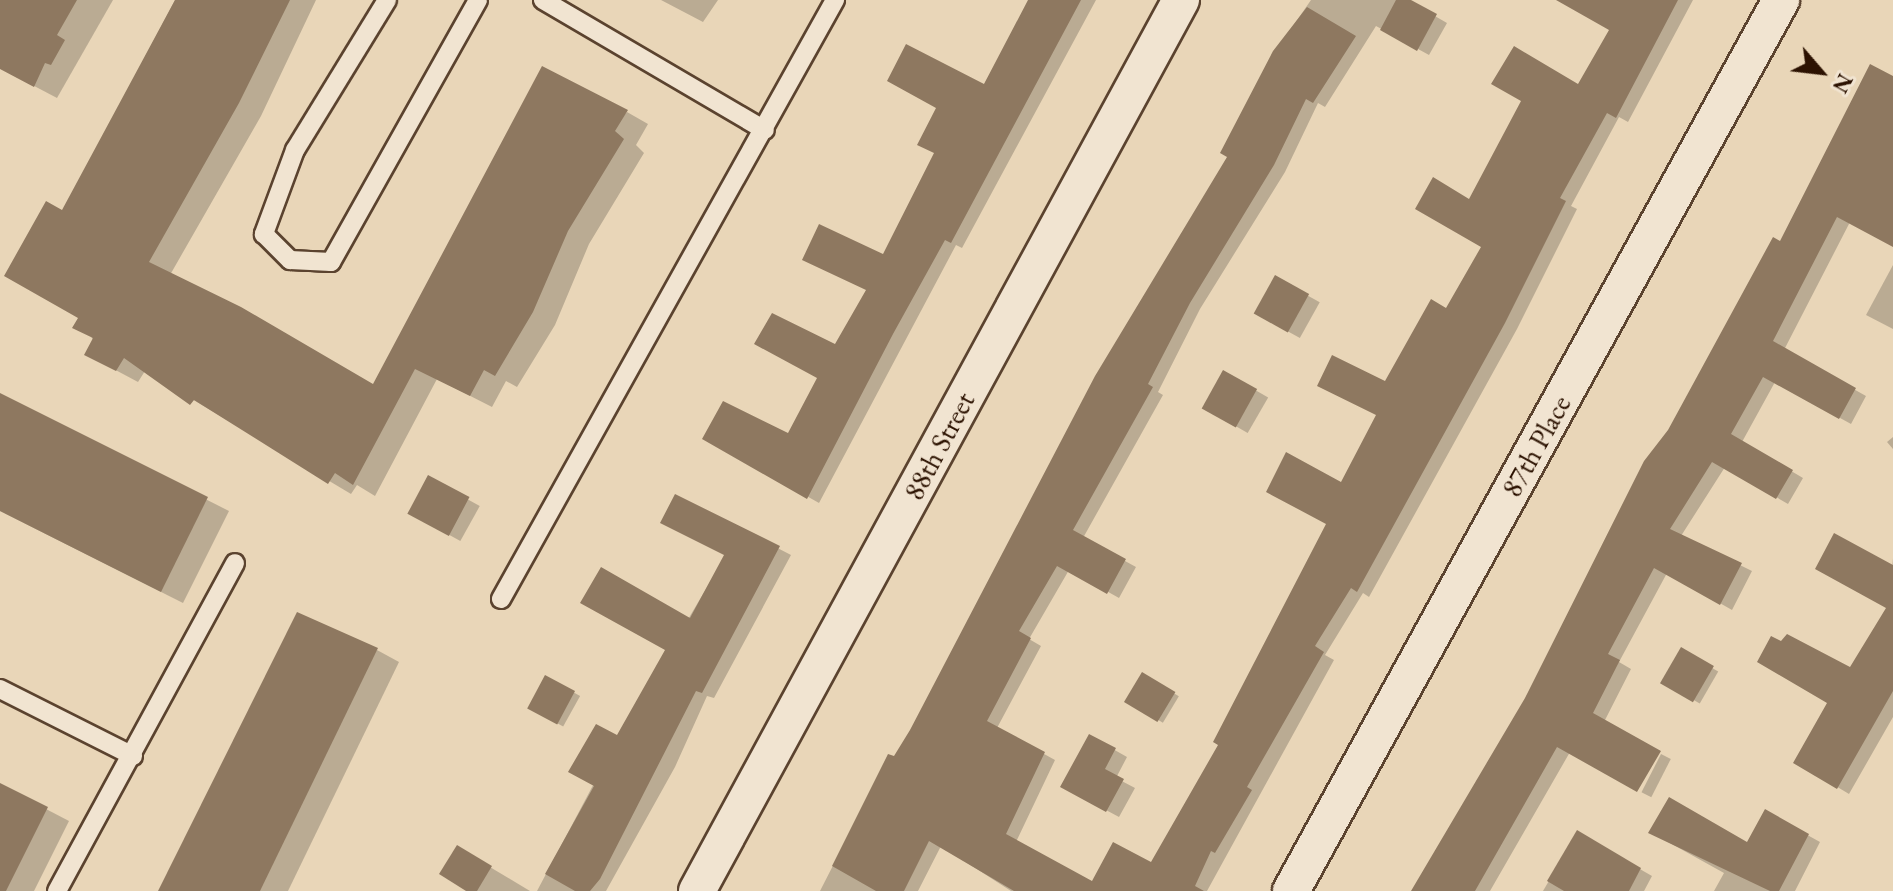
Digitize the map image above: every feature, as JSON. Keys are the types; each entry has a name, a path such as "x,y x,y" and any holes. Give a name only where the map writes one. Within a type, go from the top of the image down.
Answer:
{"street":[{"name":"88th Street","path":"697,891 1181,0"},
{"name":"87th Place","path":"1291,891 1781,0"}],"lane":[{"path":"387,0 295,150 264,234 290,260 331,262 478,0"},
{"path":"543,0 765,130"},
{"path":"501,599 835,0"},
{"path":"57,891 133,756 235,563"},
{"path":"0,689 133,756"}],"building":[{"path":"0,0 77,0 57,35 65,40 51,65 45,63 34,87 0,69"},
{"path":"175,0 290,0 239,103 149,262 241,307 373,384 542,66 628,110 615,131 624,139 568,231 533,312 495,376 484,370 470,396 415,369 353,485 335,473 328,484 194,400 190,405 124,358 116,371 84,355 93,338 72,328 78,318 4,276 46,201 62,210"},
{"path":"1028,0 1081,0 951,243 945,240 893,334 807,499 702,439 723,401 788,433 817,378 754,344 772,313 835,344 866,290 802,260 819,224 883,254 934,153 917,145 936,108 887,81 906,44 984,84"},
{"path":"1396,0 1411,0 1437,14 1417,51 1380,30"},
{"path":"1556,0 1678,0 1616,118 1607,113 1560,198 1566,201 1505,323 1357,592 1351,588 1315,646 1324,652 1247,787 1252,790 1215,853 1211,851 1195,886 1204,891 1014,891 929,841 904,891 876,891 832,866 888,754 894,756 910,730 1095,376 1227,157 1220,153 1273,51 1307,7 1356,36 1313,103 1306,99 1274,165 1190,303 1148,384 1153,387 1073,530 1126,559 1107,594 1057,566 1019,631 1031,638 987,721 1045,752 1006,834 1092,881 1113,842 1151,862 1218,745 1213,742 1326,524 1266,492 1286,452 1341,482 1376,415 1317,386 1332,355 1385,381 1431,299 1446,308 1481,247 1415,209 1433,177 1469,199 1521,101 1491,84 1514,46 1578,84 1609,30"},
{"path":"1870,64 1893,76 1893,247 1837,217 1773,341 1856,388 1839,419 1763,377 1731,434 1793,470 1776,499 1712,462 1670,529 1742,563 1720,605 1654,568 1608,654 1620,660 1593,713 1661,751 1637,792 1557,747 1475,891 1411,891 1525,698 1644,461 1668,430 1773,237 1780,241"},
{"path":"1275,275 1309,294 1288,332 1254,313"},
{"path":"1223,370 1257,389 1236,427 1202,408"},
{"path":"0,393 208,497 161,592 0,511"},
{"path":"428,475 469,497 449,536 407,514"},
{"path":"675,494 780,546 702,693 696,691 600,879 590,891 575,891 545,874 594,786 568,772 596,724 617,735 665,650 580,603 601,567 690,618 724,555 660,523"},
{"path":"1834,533 1893,565 1893,691 1837,789 1793,763 1827,703 1757,662 1771,636 1781,641 1787,634 1850,667 1886,608 1815,569"},
{"path":"297,612 378,648 260,891 158,891"},
{"path":"1681,647 1714,666 1693,702 1660,683"},
{"path":"1142,672 1175,692 1157,722 1124,702"},
{"path":"545,675 575,691 557,725 527,709"},
{"path":"1089,734 1116,748 1105,769 1124,779 1106,812 1060,787"},
{"path":"0,783 48,807 6,891 0,891"},
{"path":"1669,797 1747,842 1765,809 1809,834 1779,891 1770,891 1648,833"},
{"path":"1577,830 1641,868 1629,891 1564,891 1547,881"},
{"path":"457,845 492,866 477,891 466,891 439,874"}]}
